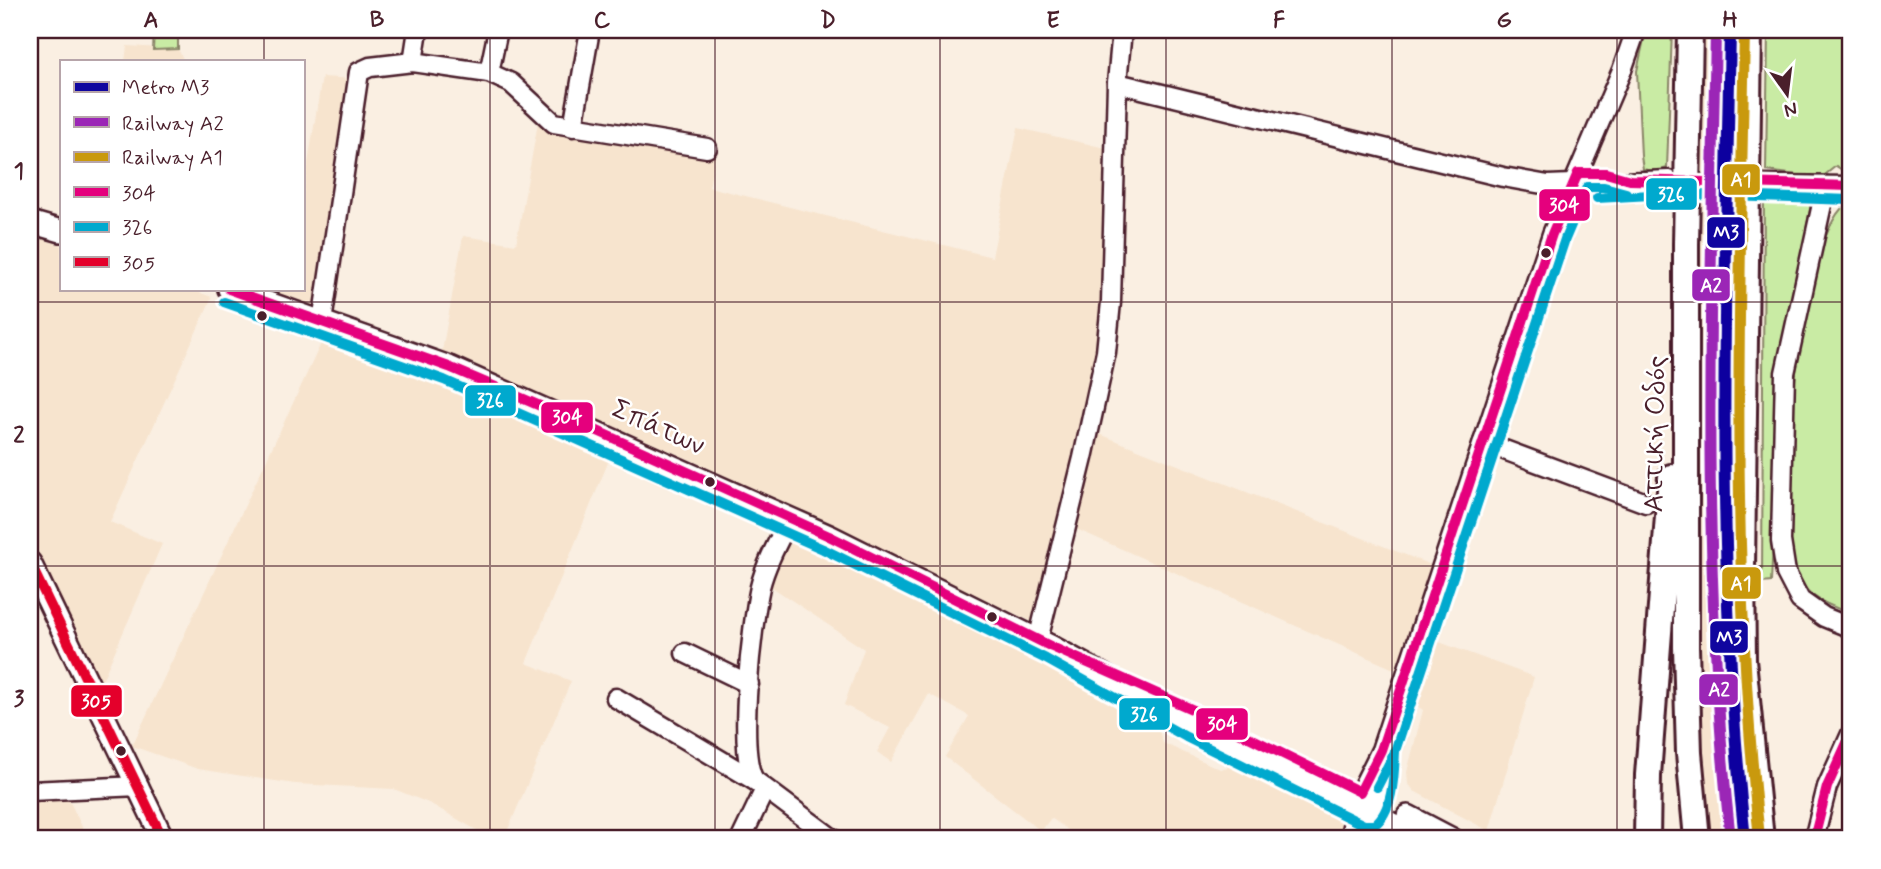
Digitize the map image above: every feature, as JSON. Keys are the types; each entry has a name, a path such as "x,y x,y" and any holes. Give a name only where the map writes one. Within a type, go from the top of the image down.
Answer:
{"highway":[{"name":"Αττική Οδός","path":"1690,30 1686,243 1686,674 1696,839"},
{"path":"1749,30 1743,660 1762,839"},
{"path":"1647,839 1648,775 1686,243"},
{"path":"1743,515 1763,738 1778,839"}],"main road":[{"path":"30,222 60,231"},
{"name":"Σπάτων","path":"232,290 449,367 790,518 1045,643 1196,711 1365,802 1422,839"},
{"path":"30,563 163,839"},
{"name":"Σπάτων","path":"1365,802 1451,839"}],"street":[{"path":"413,62 418,30"},
{"path":"489,74 498,30"},
{"path":"573,127 590,30"},
{"path":"1045,643 1105,352 1111,302 1117,83 1122,30"},
{"path":"1349,839 1365,802 1552,234 1636,30"},
{"path":"322,322 359,72 370,67 413,62 489,74 511,83 554,123 707,148"},
{"path":"1117,83 1482,174 1524,179 1576,179 1606,173 1630,180 1669,180"},
{"path":"1764,185 1851,186"},
{"path":"1826,186 1784,373 1781,541 1788,580 1800,600 1824,617 1851,628"},
{"path":"1483,442 1646,503"},
{"path":"741,839 760,785 748,763 749,684 761,586 790,518"},
{"path":"685,653 749,684"},
{"path":"616,698 760,785 833,839"},
{"path":"1814,839 1821,807 1843,772 1851,734"},
{"path":"30,792 139,786"},
{"path":"1360,839 1365,802"},
{"path":"1365,802 1382,832 1394,839"}],"shaded area":[{"path":"1701,30 1736,30 1730,534 1734,652 1752,839 1709,839 1702,750 1698,611 1697,202"},
{"path":"127,46 178,49 184,60 125,60"},
{"path":"322,77 355,79 320,310 265,290 304,290 304,188"},
{"path":"539,117 619,138 716,153 709,187 992,257 1018,128 1110,149 1108,249 1093,393 1035,623 700,464 442,351 463,236 516,244"},
{"path":"30,235 60,245 60,290 192,290 212,297 110,522 162,544 101,683 30,536"},
{"path":"324,337 433,372 614,448 526,663 571,681 504,839 492,839 431,804 394,789 295,784 198,769 132,746"},
{"path":"1097,433 1431,565 1396,670 1074,528"},
{"path":"791,527 1150,705 1163,743 1220,769 1253,761 1342,811 1349,818 1346,839 1081,839 1051,818 1041,831 945,757 969,716 929,694 891,762 877,752 890,728 844,705 864,649 766,583"},
{"path":"1431,639 1534,677 1489,831 1414,791 1408,783 1407,772 1423,710 1411,702"},
{"path":"67,796 88,839 30,839 30,797"}],"green space":[{"path":"154,30 178,30 178,49 153,50"},
{"path":"1646,30 1672,30 1667,168 1656,172 1643,169 1641,156 1637,71"},
{"path":"1768,30 1851,30 1851,176 1836,166 1821,178 1766,171"},
{"path":"1764,192 1799,192 1810,201 1810,209 1782,364 1771,582 1762,583"},
{"path":"1851,201 1851,614 1810,593 1800,580 1792,550 1789,502 1795,380 1804,318 1816,263 1832,222"}],"tunnel":[{"path":"1677,181 1757,185"}],"railway":[{"path":"1720,30 1719,169 1725,327"},
{"path":"1706,328 1714,223"}],"metro line":[{"name":"Μ3","path":"1730,30 1724,435 1729,637 1745,839"}],"rail line":[{"name":"A2","path":"1716,30 1710,435 1715,637 1731,839"},
{"name":"A1","path":"1744,30 1738,434 1743,636 1759,837"}],"transit line":[{"name":"304","path":"232,290 449,367 580,423 829,536 1052,647 1196,711 1360,792 1381,750 1552,234 1578,173 1606,173 1630,180 1851,186"},
{"name":"326","path":"1377,787 1394,754 1565,239 1587,187 1604,187 1626,193"},
{"name":"326","path":"1597,198 1669,194 1851,200"},
{"name":"326","path":"224,302 444,380 823,549 1046,659 1186,737 1364,825 1374,825 1386,810 1392,790 1395,750"},
{"name":"305","path":"30,563 163,839"},
{"name":"304","path":"1814,839 1827,787 1851,734"}]}
